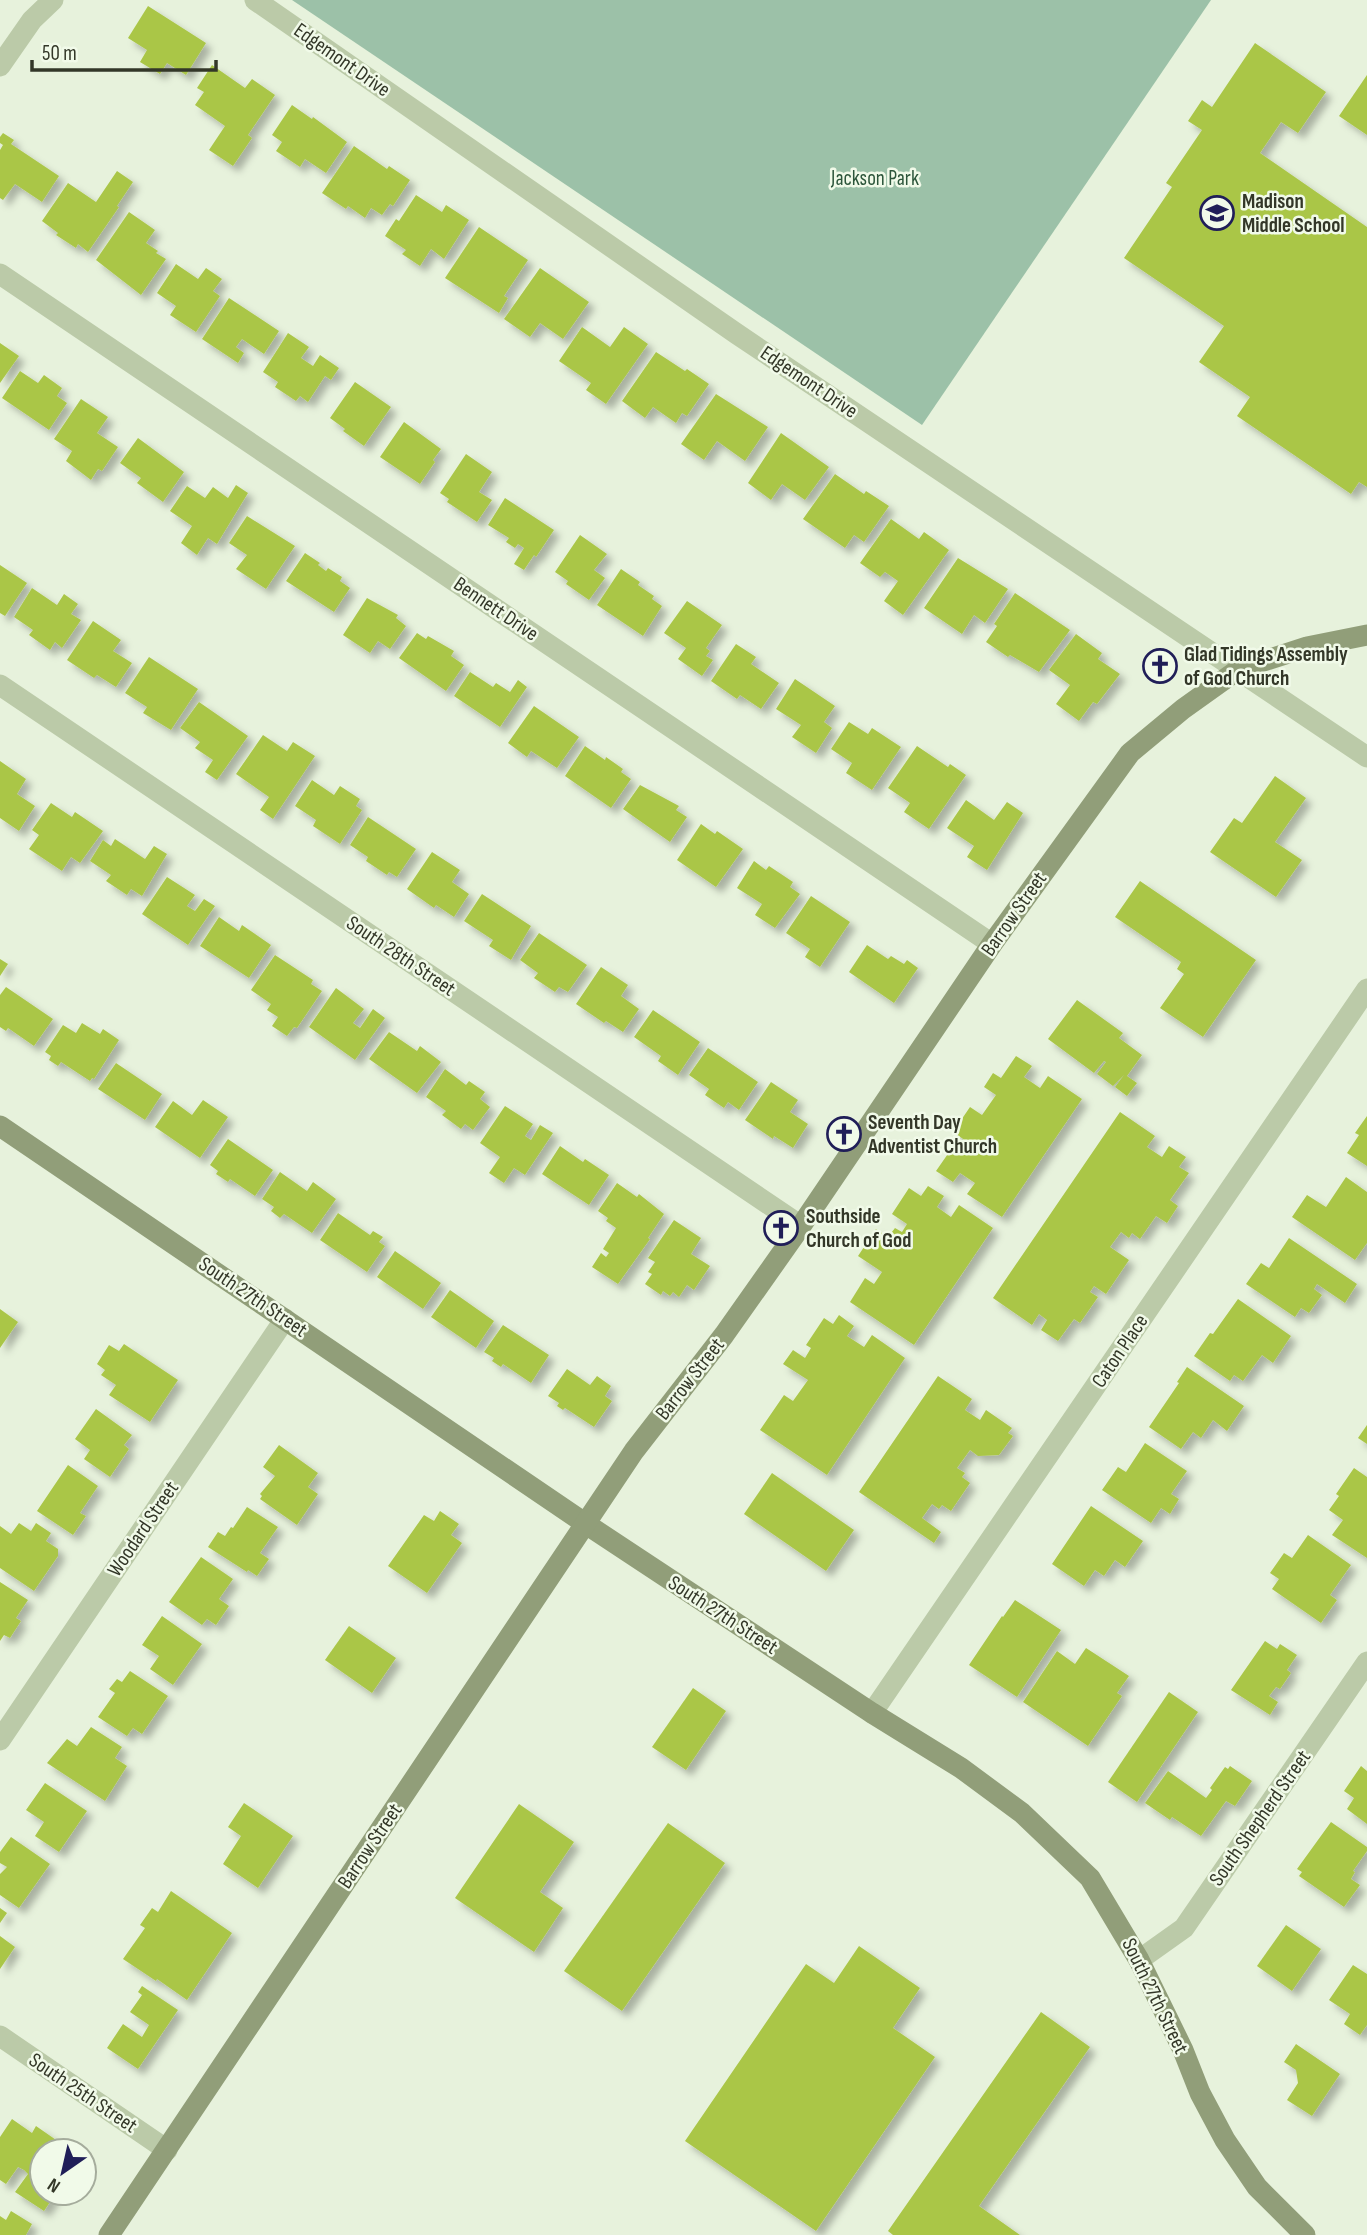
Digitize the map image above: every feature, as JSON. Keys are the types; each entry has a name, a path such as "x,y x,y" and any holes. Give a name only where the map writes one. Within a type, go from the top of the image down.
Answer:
{"main road":[{"name":"Barrow Street","path":"108,2235 635,1451 724,1335 992,944 1130,753 1183,709 1239,670 1307,647 1367,635"},
{"name":"South 27th Street","path":"0,1126 586,1524 872,1713 961,1768 1022,1813 1090,1878 1139,1960 1183,2050 1199,2093 1225,2140 1257,2187 1305,2235"}],"street":[{"path":"0,66 32,20 53,0"},
{"name":"Edgemont Drive","path":"255,0 737,334 1367,757"},
{"name":"Bennett Drive","path":"0,274 992,944"},
{"name":"South 28th Street","path":"0,685 801,1226"},
{"name":"Caton Place","path":"872,1713 1367,989"},
{"name":"Woodard Street","path":"0,1740 285,1319"},
{"name":"South Shepherd Street","path":"1139,1960 1184,1928 1367,1662"},
{"name":"South 25th Street","path":"0,2036 167,2150"}],"green space":[{"name":"Jackson Park","path":"292,0 1211,0 922,425"}],"building":[{"path":"148,6 206,43 186,75 167,63 160,74 140,62 147,50 128,38"},
{"path":"1255,43 1326,92 1298,133 1281,122 1260,153 1367,227 1367,487 1359,482 1351,494 1237,416 1250,397 1199,362 1224,326 1124,258 1172,187 1166,183 1202,130 1188,121 1202,100 1212,107"},
{"path":"212,65 245,88 252,79 275,95 248,135 252,138 233,166 209,150 225,126 195,105 204,92 197,88"},
{"path":"1367,75 1367,135 1339,116"},
{"path":"292,105 347,142 326,173 305,159 300,167 276,151 282,142 272,135"},
{"path":"3,133 14,140 11,144 59,176 42,202 15,184 3,200 0,198 0,150 3,145 0,143 0,137"},
{"path":"354,146 387,169 389,166 410,180 393,206 390,204 382,215 371,208 365,218 322,193"},
{"path":"117,171 133,182 88,252 78,244 76,248 56,235 58,233 42,221 68,183 96,202"},
{"path":"416,195 442,212 446,205 469,220 444,259 431,249 420,266 402,254 406,250 385,236 396,219 399,221"},
{"path":"129,212 155,230 146,243 166,259 141,295 96,260"},
{"path":"479,227 528,260 504,296 508,298 499,313 445,278"},
{"path":"176,264 198,279 206,268 222,279 213,291 220,296 196,332 170,315 176,306 157,293"},
{"path":"540,268 589,302 563,339 540,323 530,337 504,319"},
{"path":"229,298 279,331 264,354 242,339 236,347 244,353 238,363 202,339"},
{"path":"582,327 610,347 624,327 648,344 606,404 586,390 591,383 559,361"},
{"path":"288,333 309,347 301,358 313,366 320,355 339,368 331,380 325,376 308,402 300,396 296,401 275,387 278,382 263,372"},
{"path":"0,343 19,356 0,383"},
{"path":"656,352 709,384 687,416 682,413 676,423 653,407 645,418 622,401"},
{"path":"20,371 38,383 44,375 62,388 57,396 67,403 49,430 2,398"},
{"path":"355,382 391,407 364,446 330,418"},
{"path":"716,394 768,427 745,461 717,441 704,460 681,444"},
{"path":"81,399 108,417 97,433 118,447 102,471 98,469 91,480 66,461 72,451 54,439"},
{"path":"404,422 441,449 420,484 380,457"},
{"path":"781,433 829,467 805,500 782,484 771,500 748,483"},
{"path":"138,438 184,472 163,502 137,483 141,478 120,463"},
{"path":"466,454 492,472 479,492 492,500 477,522 447,502 449,499 440,493"},
{"path":"835,474 864,494 866,491 889,506 864,542 854,535 845,548 803,519"},
{"path":"236,485 248,493 217,544 208,538 197,555 181,543 192,526 170,511 187,486 205,498 213,487 228,498"},
{"path":"505,498 554,530 524,570 514,564 524,548 518,544 515,548 506,542 509,538 488,525"},
{"path":"247,516 295,546 266,589 236,569 247,555 229,543"},
{"path":"891,519 919,539 924,532 949,550 903,615 884,601 898,581 885,572 880,577 860,563"},
{"path":"580,535 607,554 594,570 605,578 589,600 566,584 568,581 555,572"},
{"path":"305,553 320,563 318,565 326,571 328,568 342,577 340,581 350,588 334,612 286,581"},
{"path":"958,558 1008,589 985,623 974,615 962,634 924,608"},
{"path":"0,565 27,583 5,616 0,613"},
{"path":"621,569 640,582 638,585 654,596 652,599 662,606 643,636 597,605"},
{"path":"32,588 57,605 64,594 78,604 71,614 81,620 62,648 55,642 50,650 29,635 33,630 14,617"},
{"path":"1015,593 1070,630 1039,672 1010,655 1008,657 986,642 997,626 994,624"},
{"path":"367,598 398,615 396,618 406,626 390,649 378,641 370,653 343,635"},
{"path":"687,601 722,625 706,648 710,651 706,656 713,660 702,676 678,659 686,648 664,633"},
{"path":"93,621 121,640 113,651 132,663 116,687 97,675 94,678 67,660"},
{"path":"417,633 426,639 428,636 454,651 451,656 464,665 446,691 399,658"},
{"path":"1076,634 1102,653 1098,659 1120,674 1097,704 1093,702 1079,721 1056,704 1070,685 1049,670"},
{"path":"736,644 756,657 751,664 779,683 761,709 740,695 737,699 711,681"},
{"path":"149,657 198,689 171,730 143,713 147,707 125,693"},
{"path":"470,672 493,687 496,683 510,692 518,680 527,687 500,727 454,696"},
{"path":"795,679 835,706 824,722 832,728 816,753 792,737 801,725 776,709"},
{"path":"199,702 248,736 217,780 205,772 213,760 195,748 200,742 180,728"},
{"path":"534,706 579,737 557,768 531,751 527,757 508,743"},
{"path":"849,722 868,734 872,728 901,747 872,790 846,773 852,763 831,749"},
{"path":"263,735 287,751 293,742 315,756 273,819 260,810 269,797 236,774"},
{"path":"585,746 623,769 621,772 631,779 611,808 565,776"},
{"path":"917,746 948,767 950,764 966,775 929,829 904,812 910,803 888,788"},
{"path":"0,761 26,779 17,794 35,806 19,831 0,818"},
{"path":"1275,776 1306,798 1275,842 1302,860 1276,897 1210,852 1234,818 1242,823"},
{"path":"312,780 334,795 340,786 360,799 356,806 362,810 340,844 313,826 316,820 295,806"},
{"path":"640,785 679,806 676,810 687,817 670,842 623,809"},
{"path":"966,800 994,820 1007,802 1023,813 987,870 967,857 974,846 947,828"},
{"path":"51,803 72,817 75,812 103,831 80,863 71,857 62,871 29,849 39,835 32,830"},
{"path":"368,817 416,849 397,877 389,872 387,875 366,861 368,857 350,845"},
{"path":"701,824 715,834 717,831 743,849 716,887 677,860"},
{"path":"115,839 145,859 154,846 167,854 142,896 131,889 127,895 106,881 111,875 90,861 103,840 111,846"},
{"path":"432,852 460,870 452,882 469,894 454,917 436,905 434,908 407,889"},
{"path":"754,861 766,870 769,866 793,882 790,887 800,894 775,928 755,915 762,904 737,888"},
{"path":"167,877 195,895 187,906 195,911 204,899 215,906 188,945 142,914"},
{"path":"1140,881 1256,960 1203,1037 1160,1008 1184,974 1177,969 1181,962 1115,917"},
{"path":"482,894 531,926 511,960 489,946 493,940 464,921"},
{"path":"811,896 850,922 820,967 805,957 810,949 786,933"},
{"path":"219,917 239,931 242,925 271,945 249,978 200,946"},
{"path":"539,933 587,965 568,992 559,987 555,992 534,978 538,973 520,960"},
{"path":"867,945 888,959 891,956 904,964 907,960 918,968 894,1003 849,972"},
{"path":"275,955 313,980 311,984 322,991 297,1028 294,1027 287,1036 272,1026 278,1017 267,1010 271,1004 251,990"},
{"path":"0,959 8,964 0,976"},
{"path":"601,967 628,985 621,996 639,1009 623,1032 576,1004"},
{"path":"6,987 53,1019 34,1046 8,1028 6,1031 0,1027 0,995"},
{"path":"336,988 364,1009 353,1023 360,1028 373,1009 385,1018 355,1060 309,1027"},
{"path":"1077,1000 1123,1033 1119,1038 1142,1055 1127,1076 1137,1083 1127,1096 1115,1087 1124,1075 1113,1086 1097,1074 1106,1062 1094,1073 1048,1039"},
{"path":"653,1010 700,1042 678,1075 658,1061 661,1056 634,1037"},
{"path":"82,1023 100,1034 103,1029 119,1040 94,1079 90,1081 61,1062 58,1066 49,1060 51,1056 45,1052 63,1025 76,1033"},
{"path":"389,1032 417,1051 420,1046 441,1062 417,1093 369,1059"},
{"path":"708,1048 758,1082 739,1110 728,1102 724,1108 705,1095 709,1089 689,1075"},
{"path":"1016,1056 1032,1066 1024,1077 1040,1088 1048,1076 1082,1099 1002,1217 967,1194 975,1183 960,1173 953,1182 936,1171 952,1148 962,1154 969,1143 953,1132 970,1107 982,1115 996,1095 984,1087 993,1073 1001,1078"},
{"path":"116,1063 162,1094 145,1120 98,1089"},
{"path":"445,1069 466,1085 469,1081 485,1092 480,1099 490,1107 473,1130 465,1124 461,1129 442,1115 446,1111 426,1097"},
{"path":"771,1082 798,1100 790,1112 808,1124 793,1148 774,1136 773,1139 745,1120"},
{"path":"203,1100 228,1117 200,1158 155,1127 173,1101 192,1115"},
{"path":"505,1106 533,1124 525,1136 531,1140 540,1125 553,1133 525,1175 514,1168 504,1183 489,1173 500,1157 480,1143"},
{"path":"1120,1112 1155,1136 1147,1147 1162,1157 1169,1146 1186,1157 1179,1167 1189,1173 1170,1200 1178,1206 1167,1223 1156,1216 1140,1239 1132,1233 1129,1238 1121,1232 1110,1247 1129,1260 1106,1294 1094,1286 1090,1292 1098,1297 1080,1323 1074,1319 1058,1341 1041,1330 1047,1320 1039,1314 1032,1325 993,1298"},
{"path":"1367,1116 1367,1166 1347,1153 1359,1135 1355,1133"},
{"path":"228,1139 273,1170 255,1196 230,1179 228,1182 216,1174 218,1171 210,1165"},
{"path":"560,1146 609,1175 589,1205 542,1174"},
{"path":"280,1172 307,1191 313,1182 336,1199 312,1233 284,1214 280,1218 271,1211 274,1207 262,1199"},
{"path":"1346,1177 1367,1192 1367,1243 1355,1260 1292,1217 1307,1195 1326,1207"},
{"path":"617,1183 637,1197 639,1194 664,1214 618,1284 592,1267 601,1253 606,1257 609,1253 603,1249 616,1228 598,1211"},
{"path":"928,1186 944,1196 937,1207 951,1217 959,1205 993,1228 914,1345 850,1302 865,1278 874,1284 882,1272 858,1256 876,1229 888,1237 895,1228 902,1232 907,1224 892,1214 909,1188 921,1196"},
{"path":"338,1213 370,1235 373,1231 383,1237 379,1242 385,1246 367,1272 320,1240"},
{"path":"674,1220 701,1238 691,1254 710,1266 694,1290 687,1285 679,1297 673,1292 670,1296 663,1291 661,1295 645,1284 652,1274 648,1272 655,1262 648,1258"},
{"path":"1289,1238 1357,1284 1345,1303 1317,1284 1314,1289 1322,1295 1309,1313 1301,1308 1295,1317 1246,1284 1261,1263 1269,1268"},
{"path":"395,1251 441,1283 423,1309 377,1277"},
{"path":"450,1290 494,1321 476,1348 431,1317"},
{"path":"1238,1299 1291,1336 1273,1363 1262,1355 1243,1381 1234,1375 1230,1381 1194,1356"},
{"path":"0,1309 18,1322 0,1348"},
{"path":"839,1315 854,1326 847,1336 864,1347 872,1335 905,1358 827,1475 760,1430 784,1395 793,1401 808,1380 783,1364 793,1350 805,1358 811,1348 806,1345 824,1318 833,1324"},
{"path":"503,1325 549,1355 531,1383 503,1364 501,1367 492,1361 494,1358 484,1352"},
{"path":"124,1344 178,1380 150,1422 109,1395 116,1385 101,1375 105,1370 97,1364 109,1345 119,1351"},
{"path":"1187,1367 1244,1406 1227,1431 1213,1420 1201,1438 1193,1432 1181,1449 1149,1427"},
{"path":"567,1369 590,1385 597,1376 611,1386 605,1396 612,1401 594,1427 565,1408 563,1410 557,1406 559,1403 548,1396"},
{"path":"938,1376 972,1399 965,1410 980,1420 986,1410 1012,1428 1008,1433 1013,1436 999,1455 978,1456 970,1450 957,1468 965,1473 962,1477 970,1483 951,1511 942,1505 939,1509 932,1504 922,1518 941,1532 934,1543 859,1492"},
{"path":"96,1409 132,1435 124,1445 129,1449 110,1477 84,1459 90,1450 75,1439"},
{"path":"1367,1425 1367,1444 1358,1438"},
{"path":"1145,1443 1187,1471 1171,1494 1179,1499 1170,1514 1161,1508 1151,1523 1102,1490 1118,1467 1126,1472"},
{"path":"279,1445 318,1473 308,1487 318,1494 297,1525 260,1499 260,1494 275,1476 263,1467"},
{"path":"68,1465 98,1486 80,1513 86,1516 73,1535 37,1511"},
{"path":"1354,1468 1367,1477 1367,1558 1332,1535 1343,1520 1329,1510 1339,1496 1336,1494"},
{"path":"772,1473 854,1530 826,1571 744,1514"},
{"path":"1091,1506 1143,1541 1125,1567 1115,1560 1104,1576 1095,1570 1084,1586 1052,1564"},
{"path":"247,1507 278,1527 260,1553 269,1559 257,1576 208,1547 218,1532 225,1536 231,1527 233,1528"},
{"path":"440,1511 459,1524 451,1535 462,1543 427,1593 388,1566 424,1515 434,1521"},
{"path":"19,1523 31,1531 36,1523 51,1533 46,1541 58,1549 58,1556 34,1591 0,1568 0,1526 11,1534"},
{"path":"1308,1535 1351,1565 1330,1595 1337,1600 1321,1623 1272,1589 1279,1579 1270,1573 1284,1553 1292,1558"},
{"path":"201,1557 233,1579 219,1599 229,1606 216,1625 207,1619 202,1625 169,1602"},
{"path":"0,1582 28,1600 16,1618 21,1621 10,1638 4,1635 0,1641"},
{"path":"1015,1600 1061,1630 1017,1697 969,1665"},
{"path":"162,1616 202,1644 173,1685 150,1669 159,1656 142,1645"},
{"path":"349,1626 396,1658 372,1693 325,1660"},
{"path":"1265,1641 1277,1649 1280,1644 1297,1655 1287,1670 1291,1673 1280,1689 1276,1687 1269,1696 1278,1702 1270,1715 1231,1690"},
{"path":"1086,1648 1129,1676 1117,1693 1122,1696 1088,1746 1023,1702 1057,1651 1075,1664"},
{"path":"130,1671 168,1696 142,1734 133,1728 127,1736 98,1717 115,1693 109,1689 117,1679 122,1682"},
{"path":"693,1688 726,1711 686,1770 652,1747"},
{"path":"1169,1692 1198,1712 1137,1802 1108,1782"},
{"path":"91,1727 122,1747 115,1758 127,1766 105,1801 47,1763 67,1739 77,1746"},
{"path":"1230,1766 1252,1781 1235,1806 1226,1801 1201,1836 1145,1803 1168,1771 1206,1798 1225,1767 1228,1769"},
{"path":"1361,1766 1367,1771 1367,1824 1347,1809 1354,1798 1344,1791"},
{"path":"45,1783 87,1811 59,1852 35,1836 44,1822 26,1810"},
{"path":"244,1803 293,1836 258,1888 223,1864 241,1836 228,1827"},
{"path":"519,1804 574,1842 540,1892 563,1908 534,1952 455,1898"},
{"path":"1331,1822 1367,1847 1351,1879 1360,1885 1344,1907 1299,1876 1302,1872 1297,1869"},
{"path":"668,1823 725,1863 622,2011 564,1971"},
{"path":"11,1837 50,1864 19,1908 0,1895 0,1874 7,1867 0,1863 0,1852"},
{"path":"171,1891 232,1933 187,2000 123,1959 145,1928 140,1925 152,1908 158,1912"},
{"path":"0,1908 7,1913 0,1923"},
{"path":"1286,1925 1321,1949 1292,1991 1257,1966"},
{"path":"0,1936 15,1947 0,1969"},
{"path":"859,1946 920,1988 893,2028 935,2057 816,2231 685,2141 806,1964 834,1983"},
{"path":"1353,1965 1367,1974 1367,2025 1360,2035 1344,2024 1350,2014 1329,2000"},
{"path":"142,1986 178,2010 138,2069 107,2048 123,2024 142,2037 149,2025 130,2012 142,1995 138,1992"},
{"path":"1041,2012 1090,2047 979,2206 1020,2235 893,2235 888,2231"},
{"path":"1296,2044 1340,2074 1312,2116 1287,2100 1298,2083 1296,2070 1284,2062"},
{"path":"12,2119 32,2133 36,2126 52,2137 28,2137 28,2174 18,2167 6,2184 0,2180 0,2137"},
{"path":"28,2174 28,2201 15,2192"},
{"path":"11,2211 32,2224 26,2235 0,2235 0,2216 6,2220"}],"place":[{"name":"Madison Middle School","path":"1217,213"},
{"name":"Glad Tidings Assembly of God Church","path":"1160,666"},
{"name":"Seventh Day Adventist Church","path":"844,1134"},
{"name":"Southside Church of God","path":"781,1228"}]}
